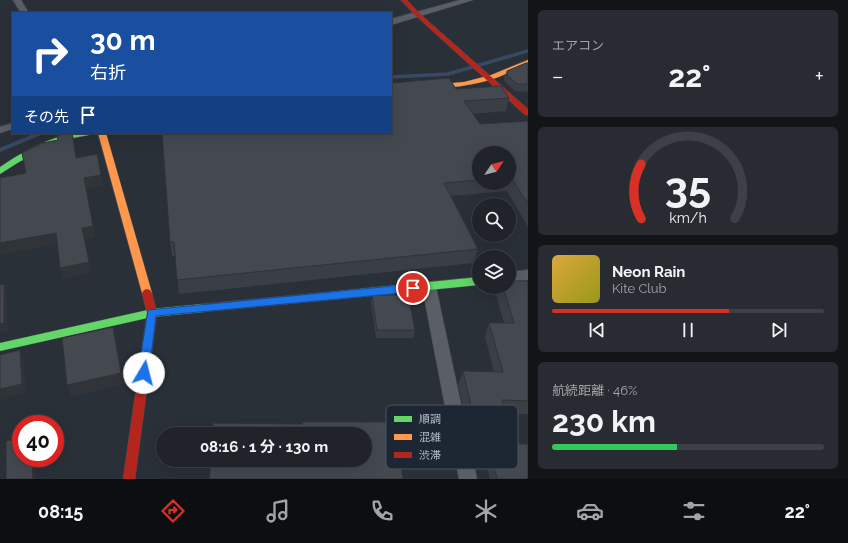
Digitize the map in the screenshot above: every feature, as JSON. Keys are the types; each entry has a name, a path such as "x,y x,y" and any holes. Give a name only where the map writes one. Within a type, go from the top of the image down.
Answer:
{"street":[{"path":"17,0 24,12"},
{"path":"404,0 417,14 528,113"},
{"path":"392,22 469,0"},
{"path":"392,87 420,88 467,83 490,78 528,62"},
{"path":"0,130 12,126"},
{"path":"0,170 16,160 60,138 81,134"},
{"path":"102,134 152,313 129,479"},
{"path":"516,276 528,275"},
{"path":"0,347 152,313 472,282"},
{"path":"429,287 453,405"},
{"path":"466,469 468,479"}],"building":[{"path":"528,63 528,84 517,84 507,75 507,71"},
{"path":"449,78 456,89 501,86 509,98 464,101 480,124 528,121 528,204 516,185 516,146 472,146 472,181 444,183 472,237 472,242 474,242 478,249 177,280 174,242 170,242 162,134 392,134 392,83"},
{"path":"72,134 76,158 97,154 101,175 84,178 93,226 82,228 89,262 60,268 56,233 0,243 0,178 26,173 22,153 43,143 58,140 57,136"},
{"path":"516,281 528,281 528,401 502,400 503,405 471,405 463,371 503,372 489,323 514,323 505,294 516,294"},
{"path":"4,284 4,323 0,324 0,285"},
{"path":"372,295 408,295 415,330 377,330"},
{"path":"113,327 121,373 67,385 62,338"},
{"path":"20,350 22,384 0,389 0,355"},
{"path":"302,422 386,422 386,469 401,469 403,479 209,479 210,467 372,467 372,427 213,427 213,423 302,424"},
{"path":"12,440 12,467 32,467 33,479 6,479 6,441"},
{"path":"518,444 528,444 528,479 497,479 494,469 518,469"}],"waterway":[{"path":"392,77 448,74 528,51"},
{"path":"0,150 39,134"}],"traffic: fast":[{"path":"0,171 16,160 60,138 81,134"},
{"path":"329,296 472,282"},
{"path":"0,347 152,313 203,308"}],"traffic: slow":[{"path":"392,87 428,87 464,84 493,76 528,62"},
{"path":"102,134 147,293"}],"traffic: jam":[{"path":"404,0 417,14 528,113"},
{"path":"129,479 152,313 147,293"},
{"path":"203,308 329,296"}],"route":[{"path":"144,373 152,313 413,288"}]}
